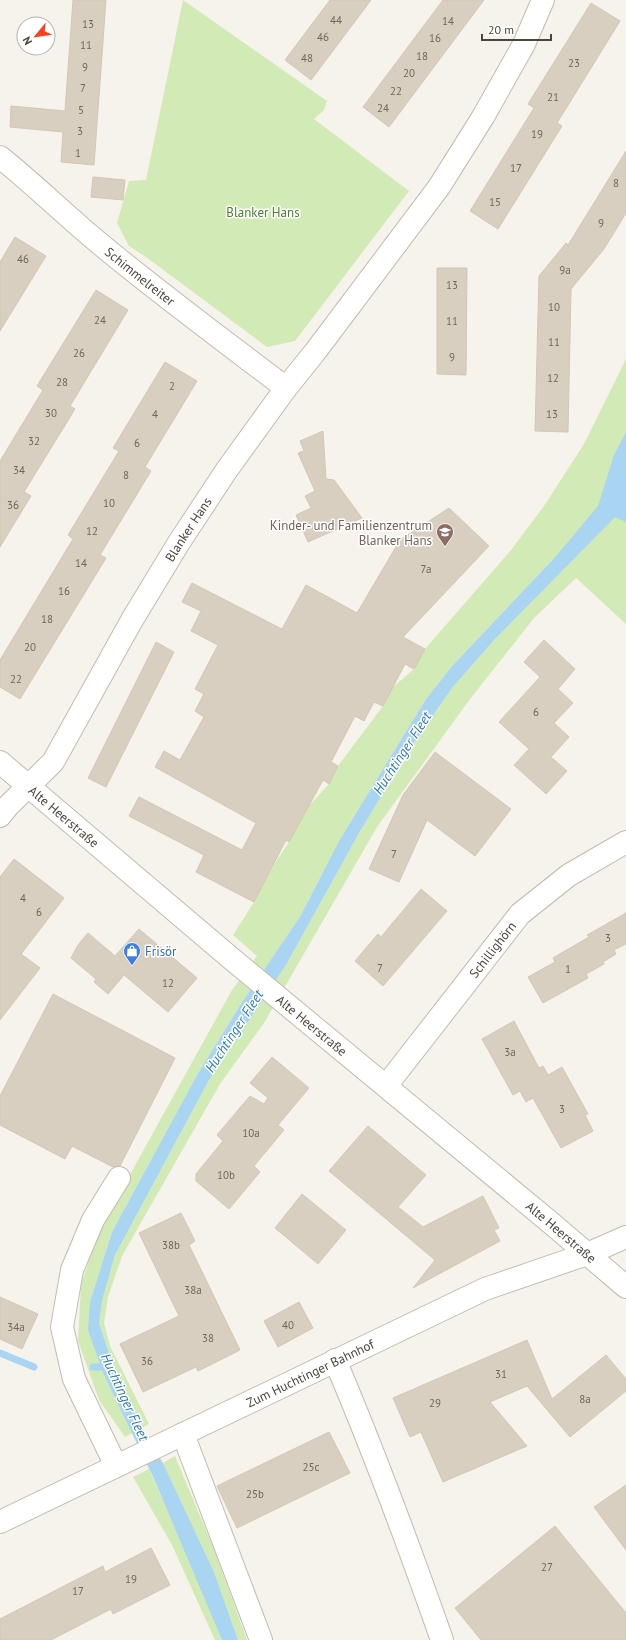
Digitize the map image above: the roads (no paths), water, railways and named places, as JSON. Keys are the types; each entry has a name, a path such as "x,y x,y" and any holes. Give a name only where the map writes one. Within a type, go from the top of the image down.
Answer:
{"street":[{"name":"Blanker Hans","path":"0,816 8,806 53,762 132,620 178,544 226,471 286,388 440,187 524,44 543,0"},
{"name":"Schimmelreiter","path":"0,157 31,181 98,242 172,302 286,388"},
{"name":"Alte Heerstraße","path":"0,762 262,984 551,1223 626,1287"},
{"name":"Schillighörn","path":"386,1086 520,914 569,875 626,842"},
{"path":"116,1466 74,1379 62,1327 72,1270 93,1220 119,1178"},
{"name":"Zum Huchtinger Bahnhof","path":"0,1522 485,1289 587,1254 626,1237"},
{"path":"335,1360 367,1436 418,1571 442,1640"},
{"path":"183,1434 261,1640"}],"water":[{"name":"Huchtinger Fleet","path":"626,432 626,522 615,517 495,639 452,688 409,750 359,833 286,965 209,1080 115,1255 102,1301 99,1323 122,1387 142,1428 163,1463 214,1572 238,1640 222,1640 154,1479 104,1375 88,1330 90,1302 112,1232 197,1075 241,1004 301,915 339,841 426,699 453,665 557,555 598,506 614,455"}],"waterway":[{"path":"0,1353 34,1367"},
{"name":"Huchtinger Fleet","path":"93,1367 109,1367"}],"place":[{"name":"Kinder- und Familienzentrum Blanker Hans","path":"445,547"},
{"name":"Frisör","path":"132,966"}]}
